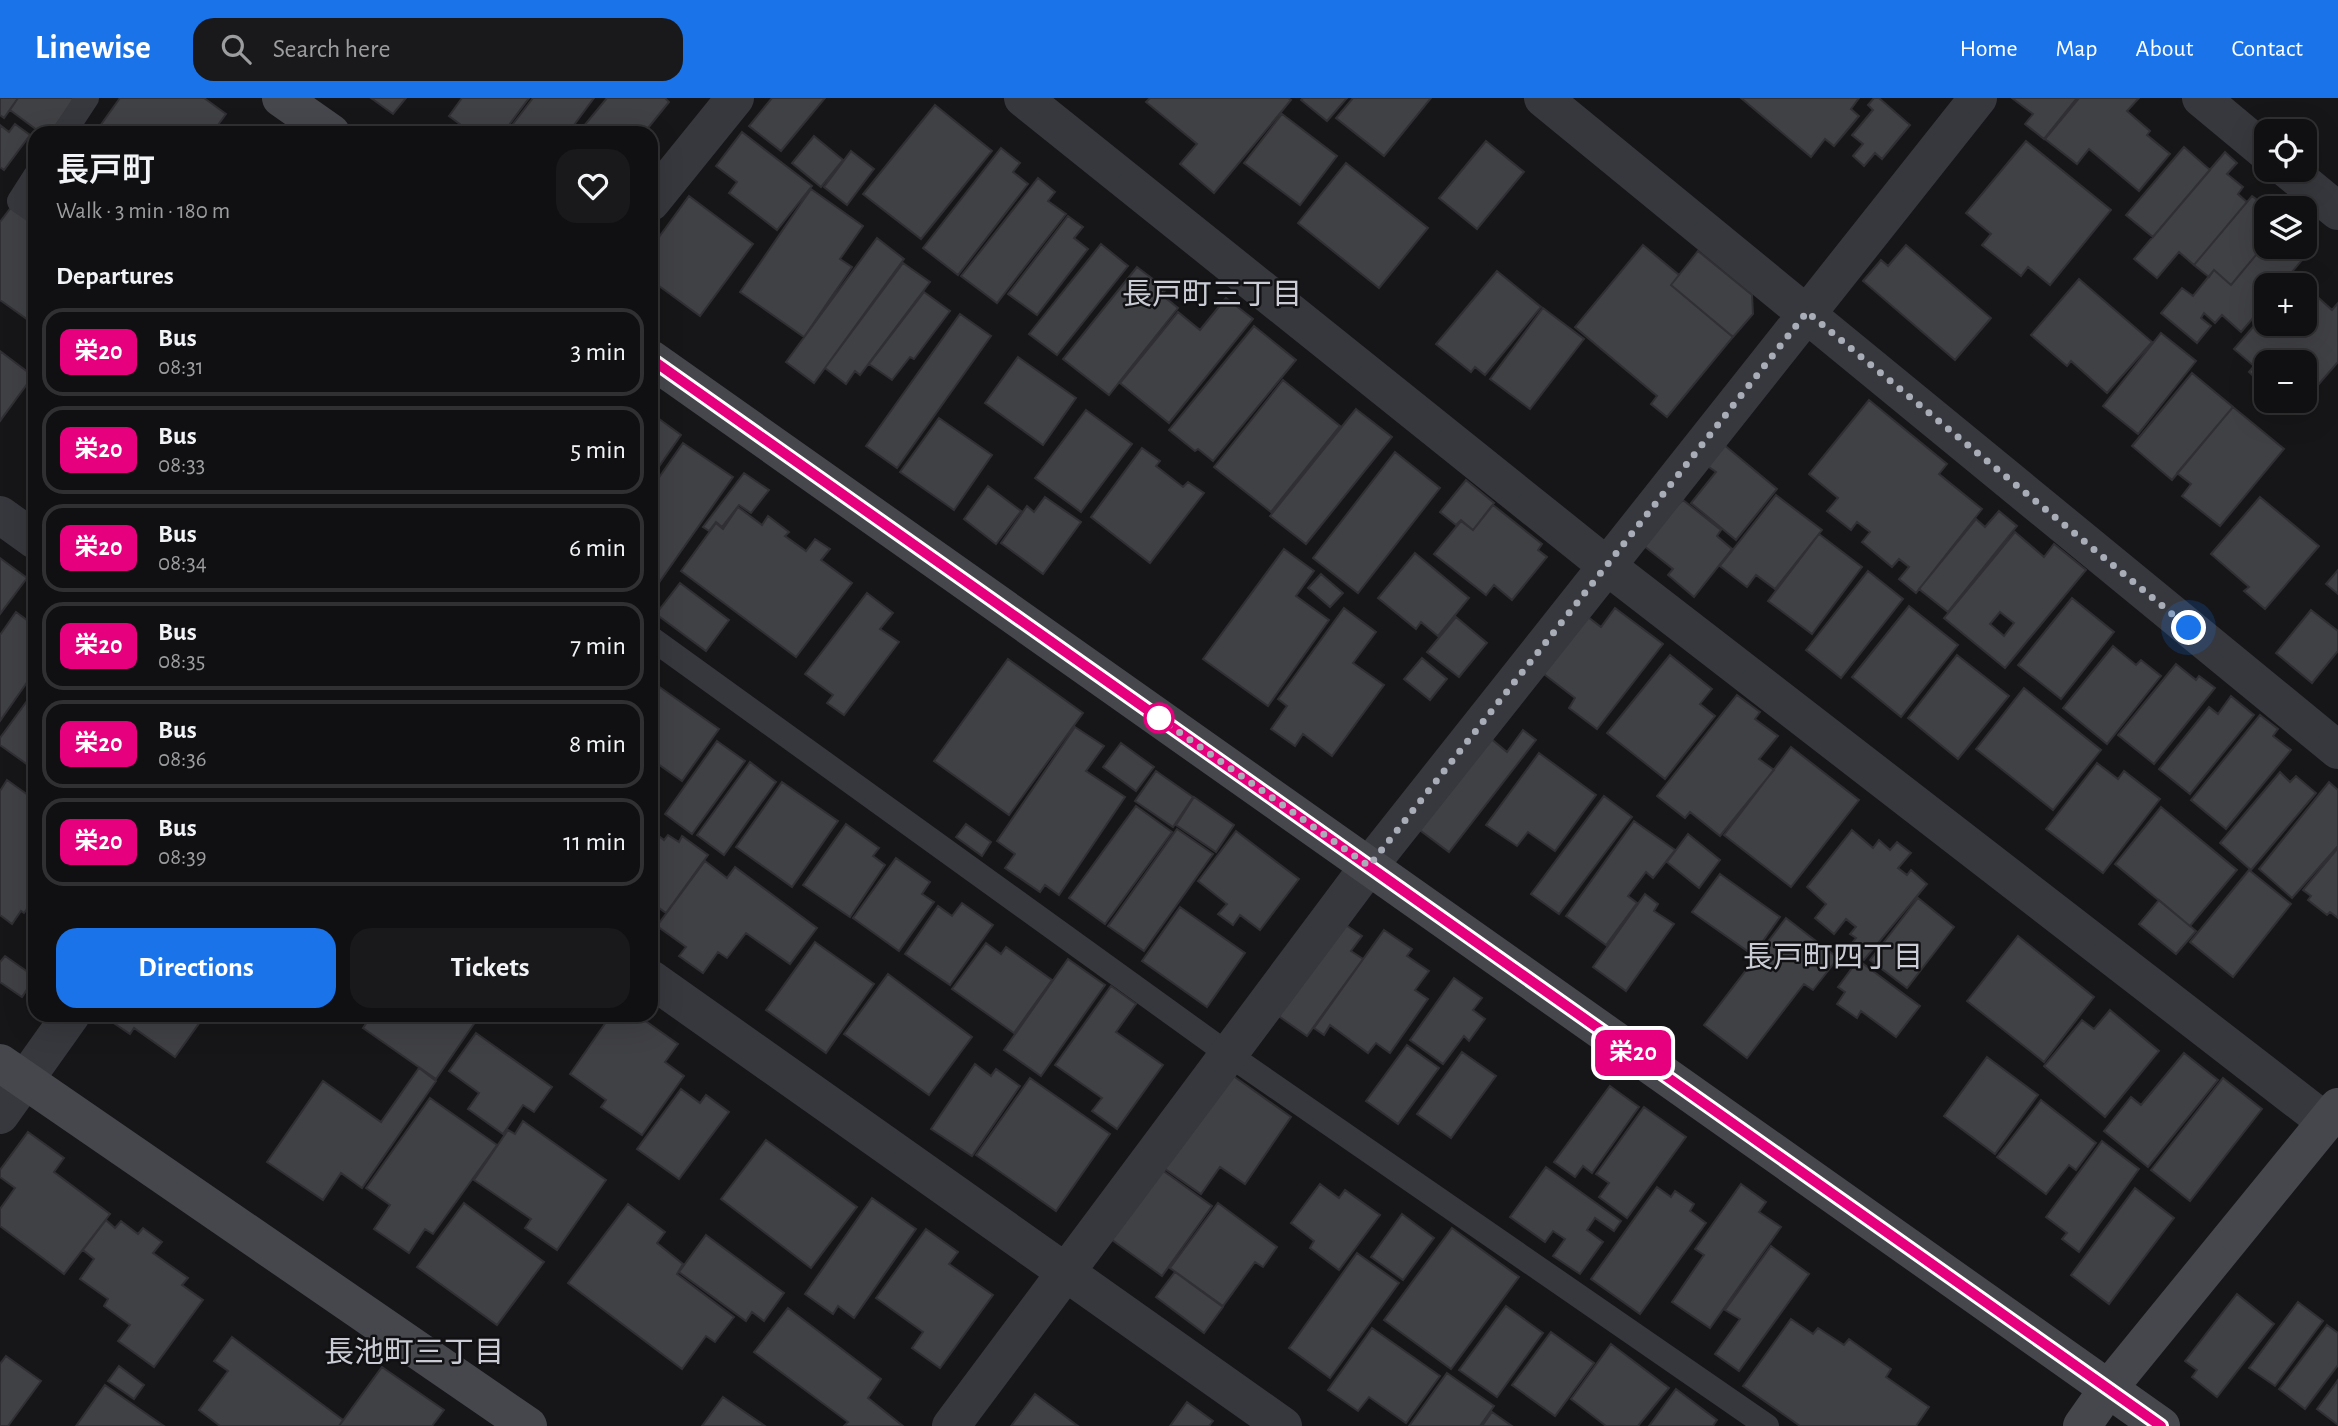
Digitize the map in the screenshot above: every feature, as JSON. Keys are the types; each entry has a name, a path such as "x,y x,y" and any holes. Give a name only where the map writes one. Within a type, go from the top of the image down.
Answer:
{"street":[{"path":"281,98 321,126"},
{"path":"658,193 735,98"},
{"path":"1023,98 1607,566 2334,1121 2108,1388 2082,1426"},
{"path":"1543,98 2338,750"},
{"path":"951,1426 1369,866 1978,98"},
{"path":"2201,98 2254,142"},
{"path":"2303,182 2338,211"},
{"path":"658,364 2161,1426"},
{"path":"0,515 28,535"},
{"path":"658,984 1283,1426"},
{"path":"0,1115 12,1072 64,1022"},
{"path":"12,1072 528,1426"}],"lane":[{"path":"69,126 87,98"},
{"path":"28,187 19,201 28,207"},
{"path":"658,643 1228,1054 1767,1426"}],"building":[{"path":"0,98 18,98 4,118 0,115"},
{"path":"18,98 76,98 55,126 32,126 10,110"},
{"path":"120,98 204,98 226,114 217,126 100,126"},
{"path":"371,98 406,98 393,114"},
{"path":"462,98 529,98 508,126 463,126 449,116"},
{"path":"533,98 594,98 573,126 511,126"},
{"path":"607,98 665,98 669,102 650,126 584,126"},
{"path":"772,98 825,98 781,151 749,126"},
{"path":"1150,98 1291,100 1214,193 1180,164 1197,144 1146,102"},
{"path":"1347,98 1327,121 1301,100"},
{"path":"1353,98 1431,98 1384,156 1336,118"},
{"path":"1741,98 1859,98 1851,109 1859,116 1834,146 1825,139 1811,157"},
{"path":"1874,98 1879,98 1910,125 1882,159 1875,153 1864,166 1853,156 1863,144 1852,135 1873,110 1868,105"},
{"path":"2012,98 2077,98 2044,139 2025,124 2033,114"},
{"path":"2079,98 2139,98 2127,111 2150,131 2147,135 2170,154 2139,191 2089,149 2077,164 2045,139"},
{"path":"935,105 992,151 921,239 863,194"},
{"path":"1282,114 1337,156 1300,205 1244,163"},
{"path":"15,124 28,134 28,138 4,170 0,167 0,125 9,132"},
{"path":"742,132 812,186 777,230 729,193 737,182 716,166"},
{"path":"814,136 843,160 821,187 792,163"},
{"path":"1486,141 1524,172 1477,229 1439,198"},
{"path":"2026,141 2111,210 2050,285 2028,267 2021,276 1982,245 1991,234 1966,213"},
{"path":"2184,147 2210,170 2153,237 2126,215"},
{"path":"1001,148 1020,163 1013,172 1028,184 958,275 923,248"},
{"path":"851,151 874,169 847,205 824,187"},
{"path":"2225,152 2237,163 2227,174 2243,187 2238,194 2247,202 2194,265 2179,252 2157,278 2134,259"},
{"path":"1346,163 1428,228 1379,288 1298,223"},
{"path":"1038,178 1055,192 1048,201 1066,214 997,303 961,276"},
{"path":"811,189 863,226 840,259 852,267 804,337 740,292"},
{"path":"689,196 753,244 700,316 658,285 658,238"},
{"path":"2252,196 2254,198 2254,257 2231,285 2214,270 2209,277 2194,265"},
{"path":"12,206 28,217 28,320 0,300 0,222"},
{"path":"1068,216 1083,227 1074,238 1088,249 1037,315 1008,294"},
{"path":"877,238 904,259 814,383 786,362"},
{"path":"1101,244 1128,266 1057,355 1029,334"},
{"path":"1643,245 1679,275 1671,285 1733,337 1667,417 1651,404 1657,396 1575,327"},
{"path":"1906,245 1991,318 1955,360 1863,281 1881,260 1888,266"},
{"path":"1698,251 1752,295 1753,314 1733,337 1671,285"},
{"path":"2254,257 2303,259 2291,273 2254,273 2254,317 2241,332 2222,315 2215,323 2204,313 2201,318 2211,326 2197,343 2161,313 2182,288 2193,296 2214,270 2231,285"},
{"path":"903,263 930,282 860,375 855,371 846,384 825,368"},
{"path":"1137,267 1166,289 1162,295 1178,308 1109,395 1063,359"},
{"path":"1497,271 1541,307 1485,375 1475,367 1471,372 1436,344"},
{"path":"2079,279 2152,342 2107,393 2071,361 2067,366 2031,335"},
{"path":"924,292 950,311 914,359 910,357 892,380 869,364"},
{"path":"2317,296 2332,310 2338,303 2338,362 2317,386 2317,350 2254,350 2254,366 2234,349 2254,326 2254,336 2317,336"},
{"path":"1226,298 1253,319 1169,423 1120,383 1178,312 1200,330"},
{"path":"1543,308 1584,339 1530,409 1490,379"},
{"path":"960,314 991,336 897,468 866,446"},
{"path":"1254,326 1296,360 1213,461 1198,449 1195,451 1169,430"},
{"path":"2161,333 2196,361 2138,434 2103,406"},
{"path":"0,351 28,372 28,383 0,421"},
{"path":"1018,357 1076,398 1043,445 985,403"},
{"path":"2192,373 2233,407 2172,480 2132,446"},
{"path":"1283,380 1340,426 1271,512 1214,467"},
{"path":"1869,400 1947,464 1939,474 1982,509 1916,593 1899,579 1909,567 1899,559 1892,567 1862,542 1870,532 1857,522 1851,530 1827,511 1838,498 1809,474"},
{"path":"2233,407 2284,449 2220,526 2182,496 2191,484 2177,473"},
{"path":"1356,409 1392,437 1306,544 1270,516"},
{"path":"1086,410 1132,444 1081,512 1035,478"},
{"path":"658,418 681,435 658,468"},
{"path":"939,418 992,455 954,510 900,472"},
{"path":"683,443 733,477 658,584 658,479"},
{"path":"1723,444 1777,489 1736,540 1691,503 1716,472 1706,465"},
{"path":"1142,448 1160,461 1156,466 1183,487 1188,482 1204,493 1150,563 1091,517"},
{"path":"1395,452 1440,488 1358,593 1313,558"},
{"path":"744,473 769,490 751,513 739,505 722,527 716,522 709,531 703,527"},
{"path":"1466,480 1494,503 1473,530 1461,520 1456,525 1440,512"},
{"path":"988,486 1021,511 996,544 964,519"},
{"path":"1776,495 1822,530 1775,589 1756,575 1747,587 1720,566"},
{"path":"1045,497 1081,522 1043,574 1001,543 1027,506 1034,512"},
{"path":"2260,497 2319,546 2265,609 2244,591 2249,587 2211,554"},
{"path":"1683,500 1721,530 1717,536 1732,549 1694,597 1668,575 1673,569 1639,542"},
{"path":"1493,505 1542,544 1538,550 1547,557 1512,600 1494,585 1486,595 1434,554 1461,521 1473,530"},
{"path":"738,507 762,525 768,516 789,532 785,536 806,551 815,539 830,549 821,560 852,583 796,657 681,571 716,523 723,529"},
{"path":"1999,511 2017,526 1948,612 1919,589 1976,519 1985,527"},
{"path":"2015,532 2044,557 2054,544 2086,570 2005,668 1944,618","holes":["2000,612 2014,623 2004,636 1990,624"]},
{"path":"1819,534 1862,567 1812,634 1768,601"},
{"path":"1284,549 1314,571 1296,596 1329,620 1268,706 1203,659"},
{"path":"1415,553 1469,598 1438,636 1421,622 1416,629 1378,598"},
{"path":"0,558 27,578 0,614"},
{"path":"2338,570 2338,594 2326,584"},
{"path":"1868,571 1903,599 1841,678 1806,650"},
{"path":"1321,574 1343,593 1330,607 1308,588"},
{"path":"680,583 729,620 706,651 658,615 658,611"},
{"path":"867,593 893,613 880,629 899,642 844,715 827,703 833,695 805,674"},
{"path":"2072,598 2114,632 2061,699 2018,665"},
{"path":"1909,606 1958,645 1901,717 1852,677"},
{"path":"1344,608 1376,632 1353,663 1384,685 1332,756 1303,734 1295,746 1271,729 1287,706 1278,699"},
{"path":"1615,608 1663,644 1597,729 1569,708 1575,698 1540,671 1584,614 1601,627"},
{"path":"2311,610 2338,631 2338,651 2312,683 2276,653"},
{"path":"16,612 28,621 28,681 0,721 0,635"},
{"path":"1456,617 1487,643 1459,677 1427,652"},
{"path":"2113,646 2136,665 2141,660 2161,676 2107,744 2063,708"},
{"path":"1670,655 1712,689 1700,704 1715,716 1665,779 1607,733"},
{"path":"1957,655 2009,696 1958,759 1908,718"},
{"path":"1422,658 1447,679 1430,700 1404,679"},
{"path":"1008,659 1083,713 1009,815 934,761"},
{"path":"2176,664 2196,680 2199,676 2215,688 2154,764 2118,735"},
{"path":"658,686 719,729 682,781 658,764"},
{"path":"2024,688 2101,750 2053,810 1976,749"},
{"path":"1737,695 1760,712 1755,719 1778,736 1759,759 1774,770 1720,836 1690,812 1685,818 1657,796"},
{"path":"2231,696 2254,715 2190,794 2159,769 2209,707 2218,714"},
{"path":"28,700 28,765 0,745 0,738"},
{"path":"2260,715 2278,729 2273,736 2291,750 2226,829 2191,800"},
{"path":"1075,727 1104,746 1086,771 1125,797 1059,895 1045,885 1040,892 1005,868 1015,854 997,841"},
{"path":"1523,730 1536,740 1449,852 1413,825 1484,733 1507,752"},
{"path":"717,741 745,761 692,834 665,814"},
{"path":"1121,743 1154,767 1136,791 1103,767"},
{"path":"1791,747 1859,800 1791,887 1724,835"},
{"path":"1539,753 1596,795 1555,851 1528,832 1517,846 1486,825"},
{"path":"750,762 776,782 724,855 697,835"},
{"path":"2097,763 2118,779 2124,771 2160,799 2103,873 2046,829"},
{"path":"1156,771 1193,797 1173,827 1135,801"},
{"path":"2280,772 2290,782 2296,776 2316,793 2251,870 2220,843"},
{"path":"7,780 28,795 28,908 24,913 21,911 12,924 0,915 0,791"},
{"path":"782,782 838,821 792,887 736,847"},
{"path":"2329,782 2338,790 2338,846 2292,898 2259,869"},
{"path":"1604,796 1632,817 1559,914 1531,894"},
{"path":"1194,797 1234,825 1216,852 1176,825"},
{"path":"1136,806 1172,832 1105,924 1069,898"},
{"path":"2161,807 2237,870 2190,926 2115,864"},
{"path":"1634,821 1675,850 1653,878 1646,872 1628,896 1637,903 1606,945 1566,916"},
{"path":"846,824 879,848 873,856 885,865 850,917 803,885"},
{"path":"966,824 991,842 982,856 956,837"},
{"path":"1177,829 1213,854 1144,951 1108,926"},
{"path":"1852,830 1873,848 1879,840 1890,850 1897,842 1911,853 1898,868 1907,875 1911,870 1927,884 1864,960 1848,948 1856,938 1850,934 1856,927 1846,919 1834,934 1815,918 1826,904 1807,887"},
{"path":"1236,831 1299,879 1260,930 1240,915 1233,925 1218,914 1227,904 1198,881"},
{"path":"1688,834 1720,860 1699,888 1667,862"},
{"path":"658,835 664,840 668,835 679,842 682,836 708,855 666,913 658,907"},
{"path":"2338,848 2338,918 2330,912 2327,915 2308,900 2311,896 2303,890"},
{"path":"896,858 930,882 922,894 934,902 899,951 853,918"},
{"path":"705,861 727,878 735,867 817,928 790,964 746,933 727,958 718,952 703,973 679,956 686,947 658,925"},
{"path":"2249,870 2291,904 2233,977 2190,942"},
{"path":"1720,874 1780,917 1753,955 1692,912"},
{"path":"1645,894 1658,904 1654,911 1674,924 1626,991 1593,967"},
{"path":"1918,898 1954,927 1907,988 1870,960"},
{"path":"2159,900 2196,931 2176,954 2139,924"},
{"path":"962,903 993,925 950,985 905,954 938,906 952,916"},
{"path":"1180,907 1245,953 1207,1007 1142,961"},
{"path":"1786,918 1838,958 1813,990 1804,984 1747,1058 1704,1025"},
{"path":"1337,919 1362,936 1351,951 1363,959 1307,1036 1270,1010"},
{"path":"1384,930 1412,949 1407,956 1429,971 1415,990 1428,999 1390,1053 1376,1043 1368,1053 1330,1025 1324,1035 1314,1028"},
{"path":"2018,936 2094,997 2044,1062 1967,1001"},
{"path":"815,942 874,984 826,1053 766,1010"},
{"path":"986,943 1001,954 1006,947 1052,980 1014,1033 952,989"},
{"path":"5,956 28,972 28,988 22,997 0,982 0,962"},
{"path":"1068,959 1105,985 1041,1076 1004,1050"},
{"path":"1858,960 1920,1006 1896,1037 1861,1011 1857,1018 1837,1004 1845,992 1838,987"},
{"path":"888,974 972,1037 929,1095 844,1034"},
{"path":"1454,978 1482,998 1473,1010 1485,1019 1469,1041 1464,1036 1443,1064 1410,1040"},
{"path":"1111,986 1136,1004 1116,1032 1163,1065 1117,1129 1092,1111 1102,1098 1055,1065"},
{"path":"2110,1010 2159,1051 2105,1117 2044,1066 2082,1020 2094,1029"},
{"path":"112,1022 200,1022 175,1057 134,1028 130,1034"},
{"path":"367,1022 475,1022 436,1079 363,1028"},
{"path":"606,1022 647,1022 678,1044 665,1062 684,1076 642,1135 601,1107 606,1100 570,1074"},
{"path":"476,1033 552,1087 534,1112 523,1105 503,1134 468,1109 479,1093 449,1071"},
{"path":"1407,1045 1439,1068 1398,1124 1366,1101"},
{"path":"1462,1052 1496,1076 1451,1138 1417,1114"},
{"path":"2184,1053 2218,1080 2148,1167 2104,1131 2131,1097 2141,1105"},
{"path":"1987,1057 2038,1095 1995,1154 1944,1116"},
{"path":"975,1064 991,1076 996,1069 1020,1086 972,1156 931,1129"},
{"path":"419,1068 436,1081 362,1188 341,1173 323,1200 267,1162 323,1081 381,1122"},
{"path":"1225,1070 1291,1117 1245,1184 1220,1167 1201,1194 1158,1164"},
{"path":"1030,1078 1110,1134 1056,1211 976,1155"},
{"path":"2223,1078 2262,1109 2190,1201 2151,1170"},
{"path":"1610,1086 1639,1107 1592,1173 1583,1166 1575,1177 1554,1162"},
{"path":"681,1089 700,1103 706,1095 729,1112 679,1179 637,1149"},
{"path":"430,1098 497,1145 433,1234 425,1229 409,1253 374,1229 390,1205 366,1188"},
{"path":"2041,1100 2096,1143 2076,1170 2069,1165 2046,1194 1997,1157"},
{"path":"1644,1107 1686,1137 1627,1218 1599,1197 1609,1183 1596,1174"},
{"path":"523,1121 606,1180 557,1250 525,1228 531,1219 474,1180 508,1130 515,1134"},
{"path":"28,1132 64,1158 54,1172 110,1214 64,1274 0,1226 0,1209 15,1188 0,1177 0,1170"},
{"path":"766,1140 857,1207 811,1268 721,1199"},
{"path":"2102,1141 2139,1169 2079,1252 2062,1239 2067,1233 2046,1217"},
{"path":"1158,1167 1212,1206 1162,1276 1108,1237"},
{"path":"1546,1167 1621,1221 1614,1231 1595,1218 1587,1230 1603,1242 1580,1274 1553,1256 1565,1239 1553,1231 1545,1242 1510,1217"},
{"path":"1320,1184 1339,1198 1345,1190 1380,1215 1339,1270 1310,1248 1314,1241 1291,1223"},
{"path":"1741,1184 1766,1202 1759,1212 1781,1227 1710,1328 1672,1302 1704,1255 1695,1249"},
{"path":"1657,1187 1671,1197 1675,1191 1694,1204 1690,1211 1706,1223 1640,1314 1591,1279"},
{"path":"2135,1188 2174,1218 2109,1304 2071,1275"},
{"path":"872,1198 916,1229 854,1318 838,1306 833,1314 805,1294"},
{"path":"464,1203 544,1262 497,1325 417,1267"},
{"path":"1218,1203 1277,1247 1263,1267 1255,1262 1223,1306 1170,1268"},
{"path":"628,1204 665,1232 657,1243 683,1264 677,1274 734,1317 715,1342 706,1336 682,1369 568,1283"},
{"path":"1402,1214 1434,1238 1403,1280 1371,1257"},
{"path":"106,1220 115,1228 121,1221 138,1234 143,1228 162,1242 153,1253 188,1278 182,1285 203,1300 154,1367 118,1341 130,1325 104,1306 108,1299 80,1279 94,1259 83,1250"},
{"path":"1452,1228 1519,1277 1451,1369 1384,1320"},
{"path":"926,1229 958,1252 949,1264 993,1295 940,1368 912,1348 923,1332 876,1298"},
{"path":"706,1235 784,1293 764,1321 752,1312 746,1321 679,1272"},
{"path":"1771,1246 1809,1274 1739,1371 1715,1354 1740,1319 1725,1310"},
{"path":"1357,1253 1399,1283 1330,1378 1289,1348"},
{"path":"1175,1272 1223,1307 1204,1333 1156,1297"},
{"path":"2237,1294 2274,1324 2217,1397 2192,1377 2197,1370 2185,1361"},
{"path":"2298,1302 2323,1321 2275,1386 2249,1368"},
{"path":"1506,1306 1543,1333 1497,1397 1459,1370"},
{"path":"788,1308 881,1379 868,1398 903,1426 844,1426 848,1422 754,1352"},
{"path":"1791,1319 1813,1334 1818,1328 1844,1345 1849,1339 1891,1369 1886,1377 1929,1407 1916,1426 1800,1426 1743,1386"},
{"path":"2327,1325 2338,1333 2338,1365 2305,1409 2279,1389"},
{"path":"1372,1328 1440,1376 1406,1423 1369,1397 1358,1411 1328,1390"},
{"path":"1551,1332 1594,1363 1555,1416 1512,1385"},
{"path":"232,1337 343,1420 339,1426 220,1426 199,1410 228,1371 214,1361"},
{"path":"1611,1344 1669,1388 1638,1426 1606,1426 1571,1399"},
{"path":"6,1356 41,1381 8,1426 0,1426 0,1364"},
{"path":"119,1366 144,1385 134,1399 108,1381"},
{"path":"382,1367 444,1410 432,1426 339,1426"},
{"path":"1447,1373 1494,1406 1480,1426 1409,1426"},
{"path":"2338,1380 2338,1425 2317,1409"},
{"path":"105,1385 164,1426 76,1426"},
{"path":"1676,1389 1717,1420 1713,1426 1649,1426"},
{"path":"1035,1394 1078,1426 1011,1426"},
{"path":"723,1397 765,1426 702,1426"},
{"path":"1187,1402 1213,1421 1209,1426 1170,1426"},
{"path":"1492,1412 1512,1426 1482,1426"}],"bus line":[{"name":"栄20","path":"658,364 2161,1426"}],"district":[{"name":"長戸町三丁目","path":"1212,294"},
{"name":"長戸町四丁目","path":"1833,957"},
{"name":"長池町三丁目","path":"414,1352"}],"route":[{"path":"1159,718 1369,866 1807,312 2189,628"}]}
